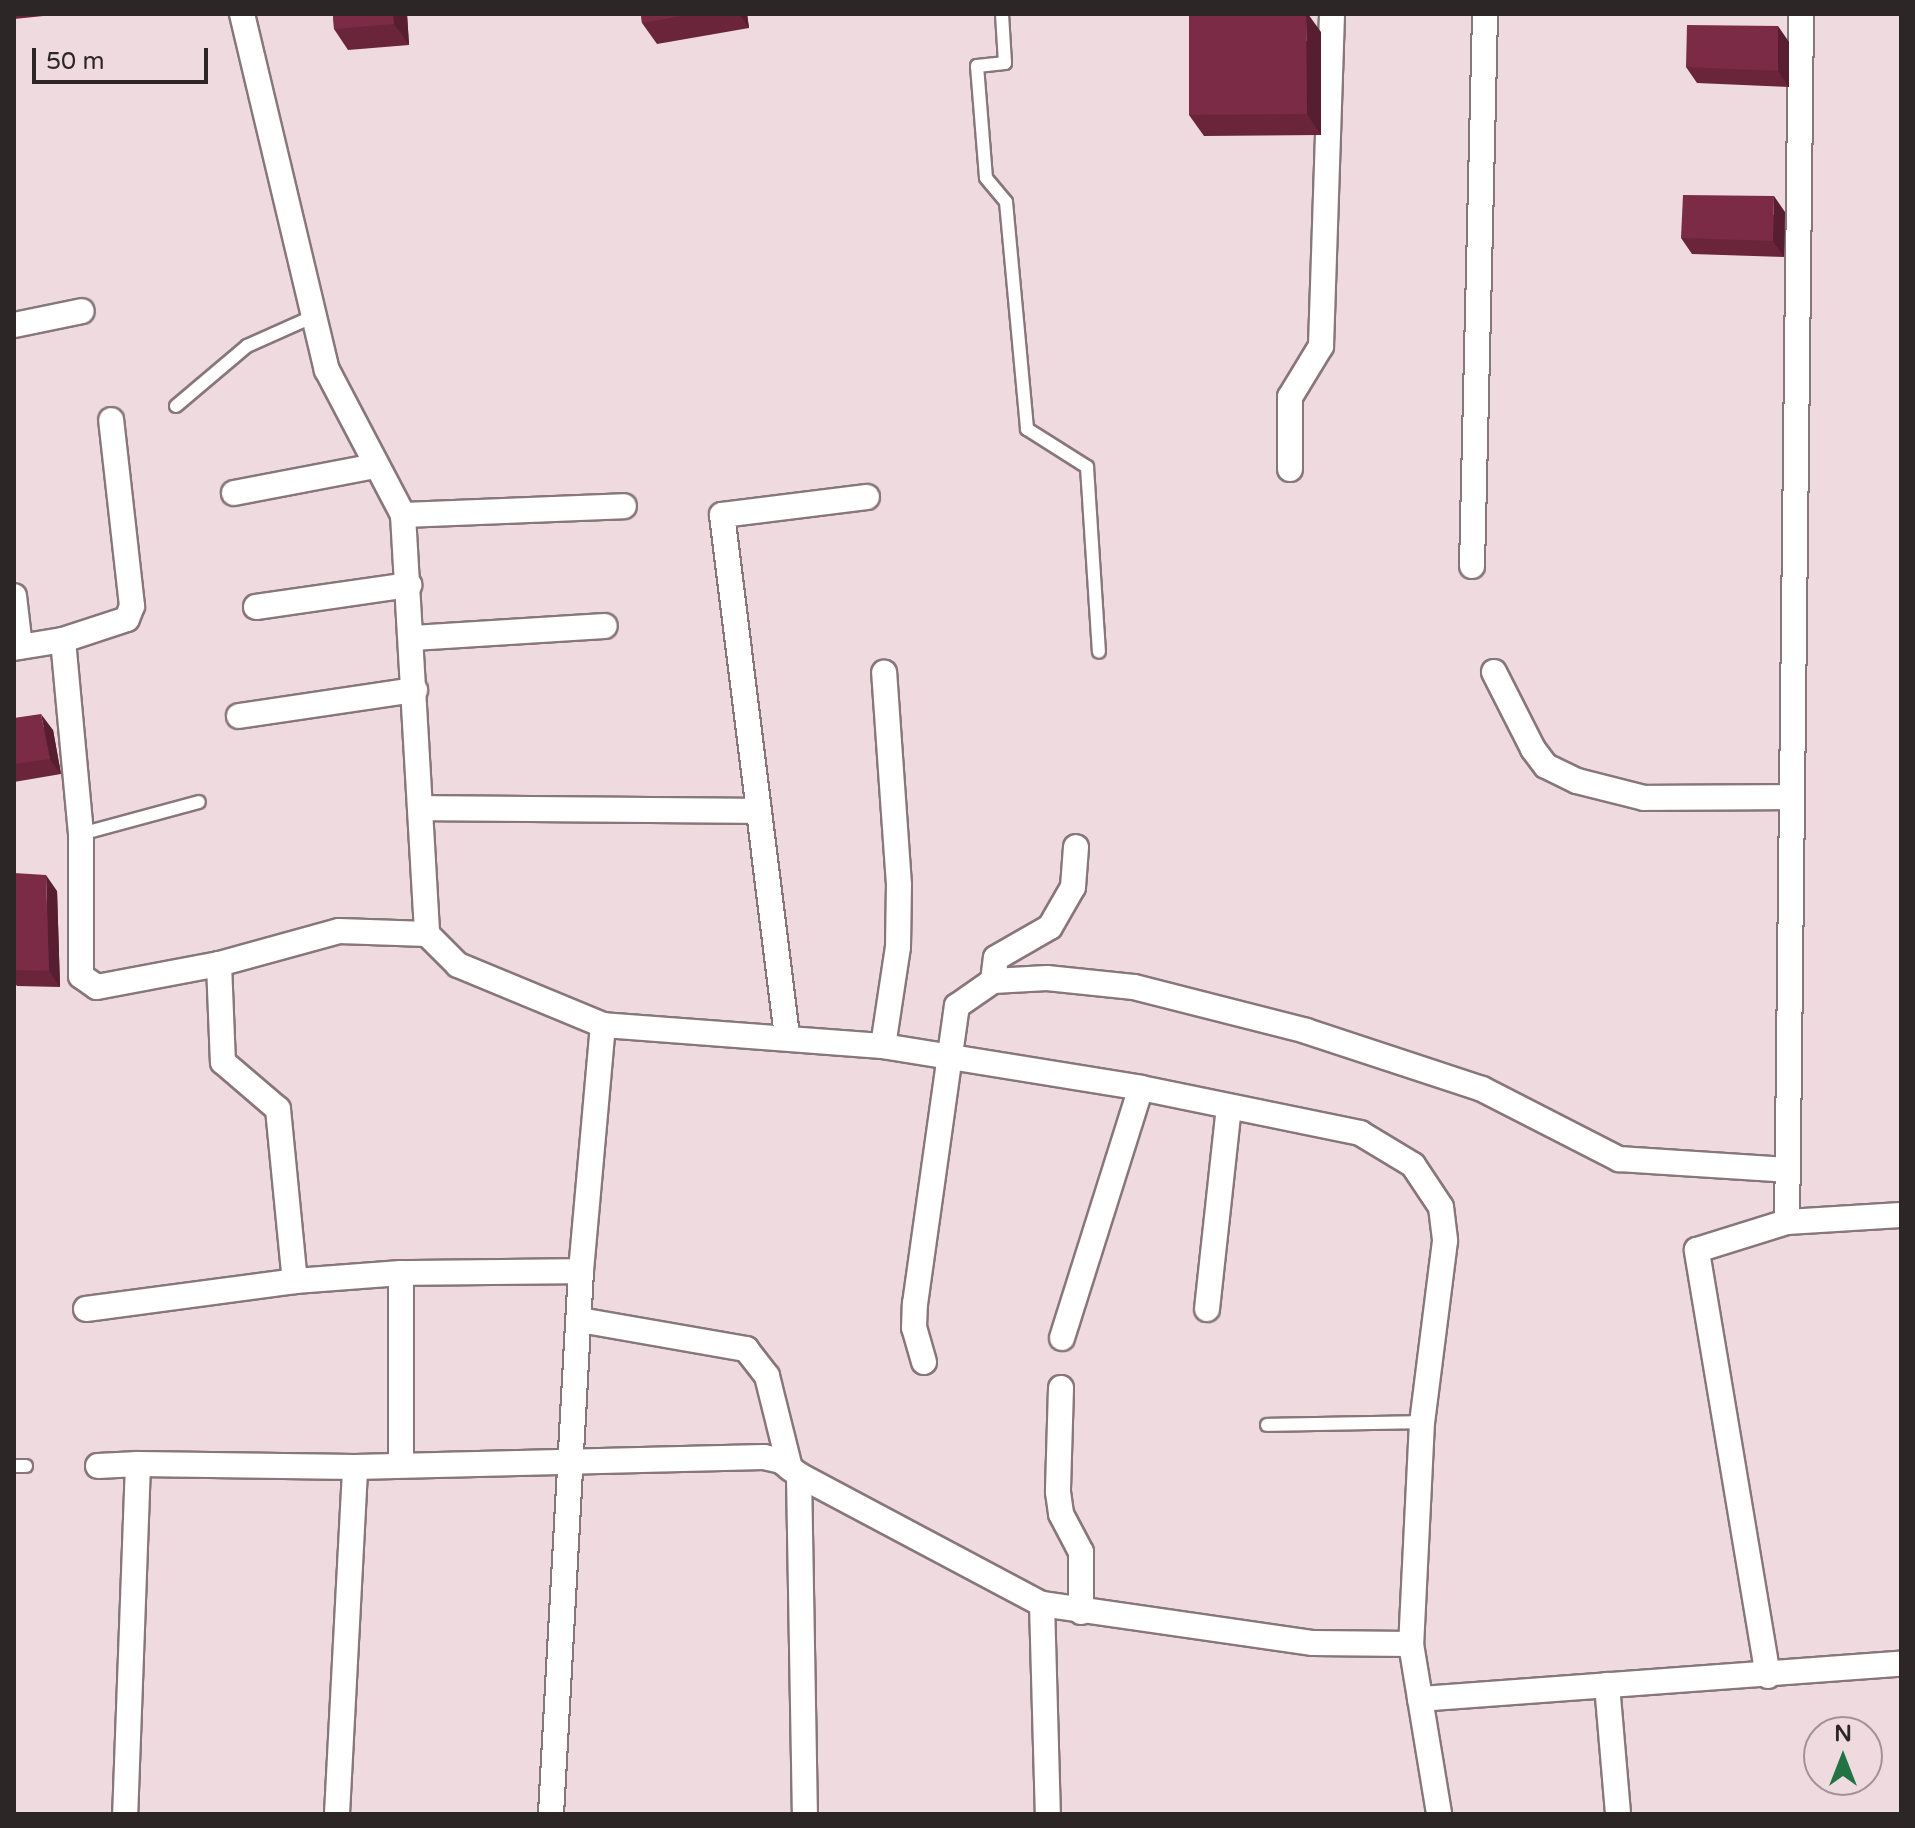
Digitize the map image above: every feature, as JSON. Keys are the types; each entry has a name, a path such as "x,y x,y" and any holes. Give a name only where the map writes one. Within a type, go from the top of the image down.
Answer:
{"street":[{"path":"242,14 327,370 403,515 413,638 427,934 458,965 603,1025 787,1036 951,1055 1141,1088 1360,1133 1413,1165 1441,1207 1445,1241 1422,1422 1411,1644 1439,1814"},
{"path":"1290,469 1290,397 1321,346 1332,14"},
{"path":"1472,566 1485,14"},
{"path":"1787,1222 1801,14"},
{"path":"14,325 82,311"},
{"path":"14,596 17,648 63,640 127,619 132,606 111,420"},
{"path":"234,493 376,466"},
{"path":"787,1036 722,515 867,497"},
{"path":"403,515 624,506"},
{"path":"256,607 409,585"},
{"path":"413,638 605,626"},
{"path":"63,640 81,834 81,976 97,987 219,964 339,931 427,934"},
{"path":"1494,672 1533,749 1546,766 1577,781 1644,798 1792,797"},
{"path":"883,1046 898,947 899,885 884,673"},
{"path":"239,716 415,690"},
{"path":"421,808 759,811"},
{"path":"993,981 996,958 1050,927 1073,887 1076,847"},
{"path":"219,964 223,1062 278,1109 295,1281"},
{"path":"924,1362 914,1328 915,1304 957,1006 993,981 1047,978 1134,987 1306,1031 1482,1089 1619,1159 1787,1170"},
{"path":"551,1814 574,1464 581,1271 603,1025"},
{"path":"1062,1338 1141,1088"},
{"path":"1207,1309 1229,1107"},
{"path":"1768,1676 1697,1250 1787,1222 1901,1215"},
{"path":"86,1309 295,1281 401,1273 581,1271"},
{"path":"401,1273 401,1464"},
{"path":"580,1320 746,1349 767,1376 795,1472 805,1814"},
{"path":"1061,1388 1058,1492 1061,1514 1081,1552 1081,1612"},
{"path":"98,1466 355,1467 764,1457 1042,1604 1313,1643 1411,1644"},
{"path":"125,1814 138,1464"},
{"path":"337,1814 355,1467"},
{"path":"1042,1604 1048,1814"},
{"path":"1420,1699 1901,1664"},
{"path":"1607,1685 1618,1814"}],"lane":[{"path":"1002,14 1005,63 977,66 986,178 1006,202 1027,429 1087,467 1099,652"},
{"path":"176,406 247,346 314,316"},
{"path":"81,834 199,802"},
{"path":"1267,1425 1422,1422"}],"building":[{"path":"333,14 393,14 394,24 334,29"},
{"path":"641,14 694,14 642,23"},
{"path":"1189,14 1306,14 1307,114 1189,115"},
{"path":"1687,25 1778,26 1778,71 1686,67"},
{"path":"1683,195 1774,196 1773,241 1681,238"},
{"path":"41,714 50,759 14,764 14,718"},
{"path":"14,873 46,875 49,971 14,970"}]}
